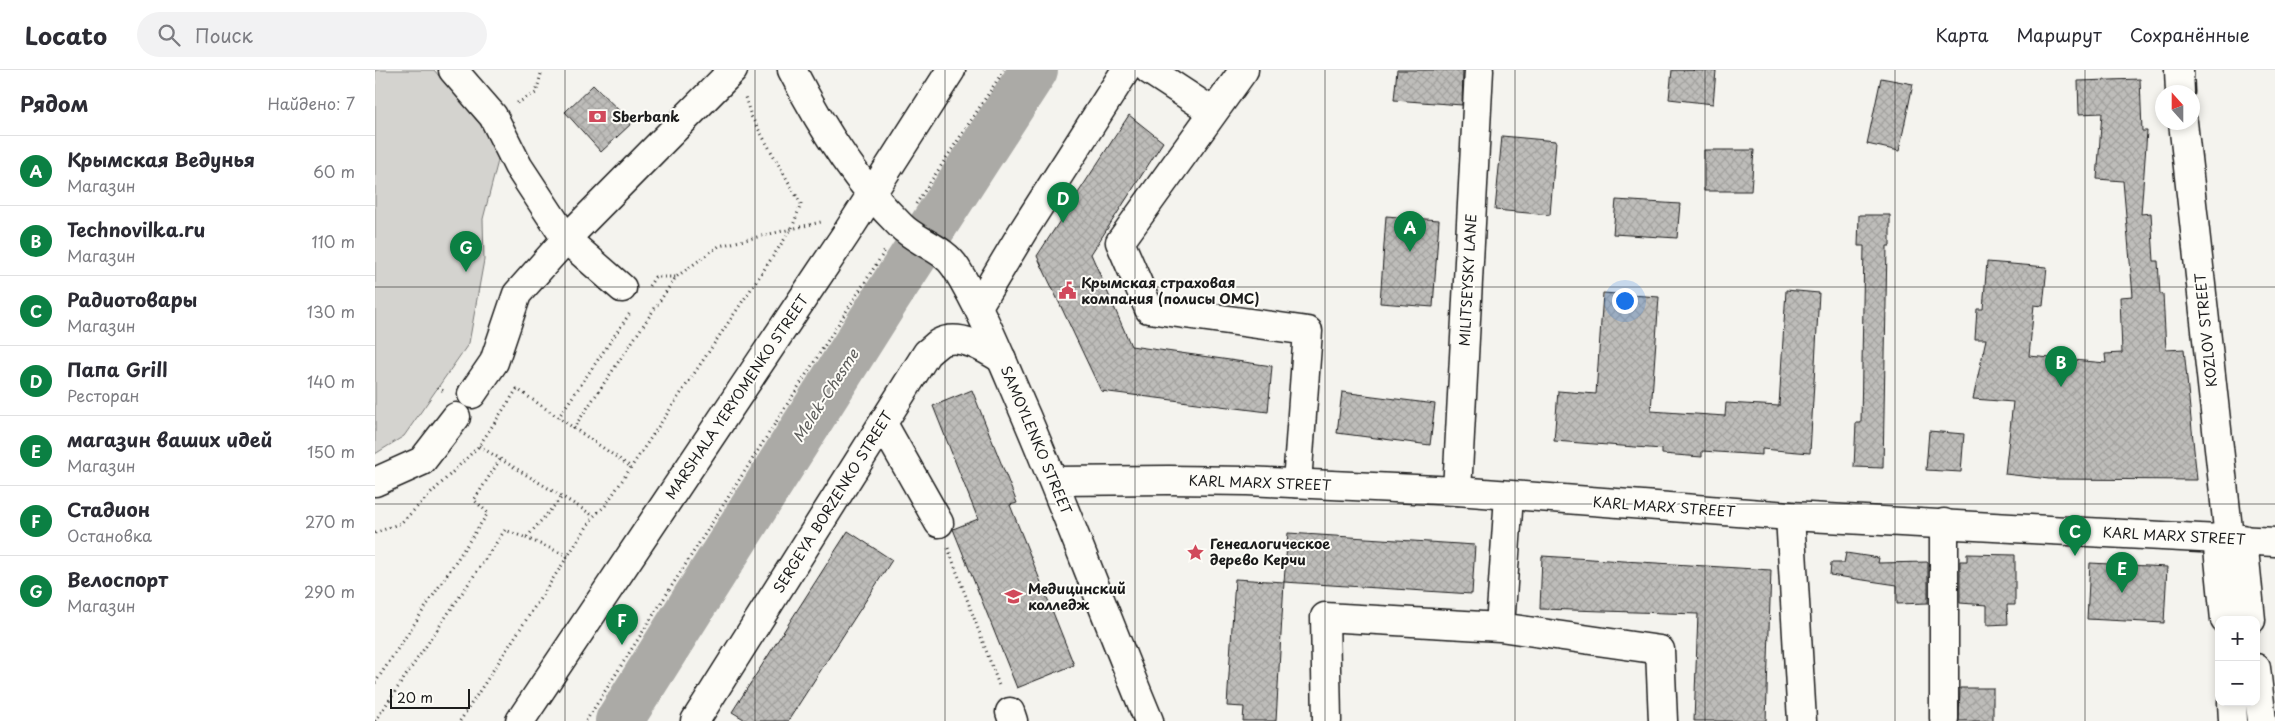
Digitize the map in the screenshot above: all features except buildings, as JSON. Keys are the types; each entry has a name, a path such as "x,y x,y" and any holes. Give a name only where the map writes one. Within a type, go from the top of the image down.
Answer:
{"main road":[{"path":"453,70 493,116 517,166 567,239 633,296"},
{"name":"SAMOYLENKO STREET","path":"792,70 809,104 837,147 872,194 901,227 951,260 979,306 1054,481 1149,721"},
{"name":"MARSHALA YERYOMENKO STREET","path":"520,721 846,234 951,70"},
{"path":"979,306 1023,231 1126,70"},
{"path":"1149,70 1213,112"},
{"path":"1243,70 1120,242 1149,309 1308,332 1297,483"},
{"name":"MILITSEYSKY LANE","path":"1457,491 1479,70"},
{"path":"2179,70 2180,85"},
{"path":"473,394 494,362 517,294 567,239 738,79"},
{"name":"KOZLOV STREET","path":"2184,130 2230,538 2250,616"},
{"name":"SERGEYA BORZENKO STREET","path":"695,721 927,354 941,342 963,340 981,346 1002,359"},
{"path":"375,482 422,461 456,417"},
{"path":"883,424 939,524"},
{"name":"KARL MARX STREET","path":"1054,481 1169,480 1297,483 1457,491 1790,516 2230,538 2275,542"},
{"path":"1500,627 1509,496"},
{"path":"1790,516 1802,721"},
{"path":"1944,523 1944,719"},
{"name":"KOZLOV STREET","path":"2225,616 2230,538"},
{"path":"1327,721 1325,617 1500,627 1660,650 1663,721"},
{"path":"2260,703 2262,721"},
{"path":"2232,706 2233,721"}],"path":[{"path":"493,116 536,93 542,70"},
{"path":"586,721 901,227 1004,70"},
{"path":"460,721 594,516 605,506 791,228 801,204 751,116 738,79"},
{"path":"573,429 676,277 719,246 819,222 846,234"},
{"path":"558,418 633,296 655,277 676,277"},
{"path":"517,389 631,467"},
{"path":"479,446 594,516"},
{"path":"375,683 488,513 474,500 501,458"},
{"path":"526,538 561,497"},
{"path":"939,524 1012,717"},
{"path":"375,721 505,530 568,556"}],"shaded area":[{"path":"375,70 434,70 501,149 483,219 484,260 469,343 404,436 375,454"}],"waterway":[{"name":"Melek-Chesme","path":"619,721 885,300 1034,70"}],"place":[{"name":"Sberbank","path":"598,117"},
{"name":"Папа Grill","path":"1063,223"},
{"name":"Крымская Ведунья","path":"1410,252"},
{"name":"Велоспорт","path":"466,272"},
{"name":"Крымская страховая компания (полисы ОМС)","path":"1067,291"},
{"name":"Technovilka.ru","path":"2061,387"},
{"name":"Генеалогическое дерево Керчи","path":"1196,552"},
{"name":"Радиотовары","path":"2075,556"},
{"name":"магазин ваших идей","path":"2122,593"},
{"name":"Медицинский колледж","path":"1014,597"},
{"name":"Стадион","path":"622,645"}]}
